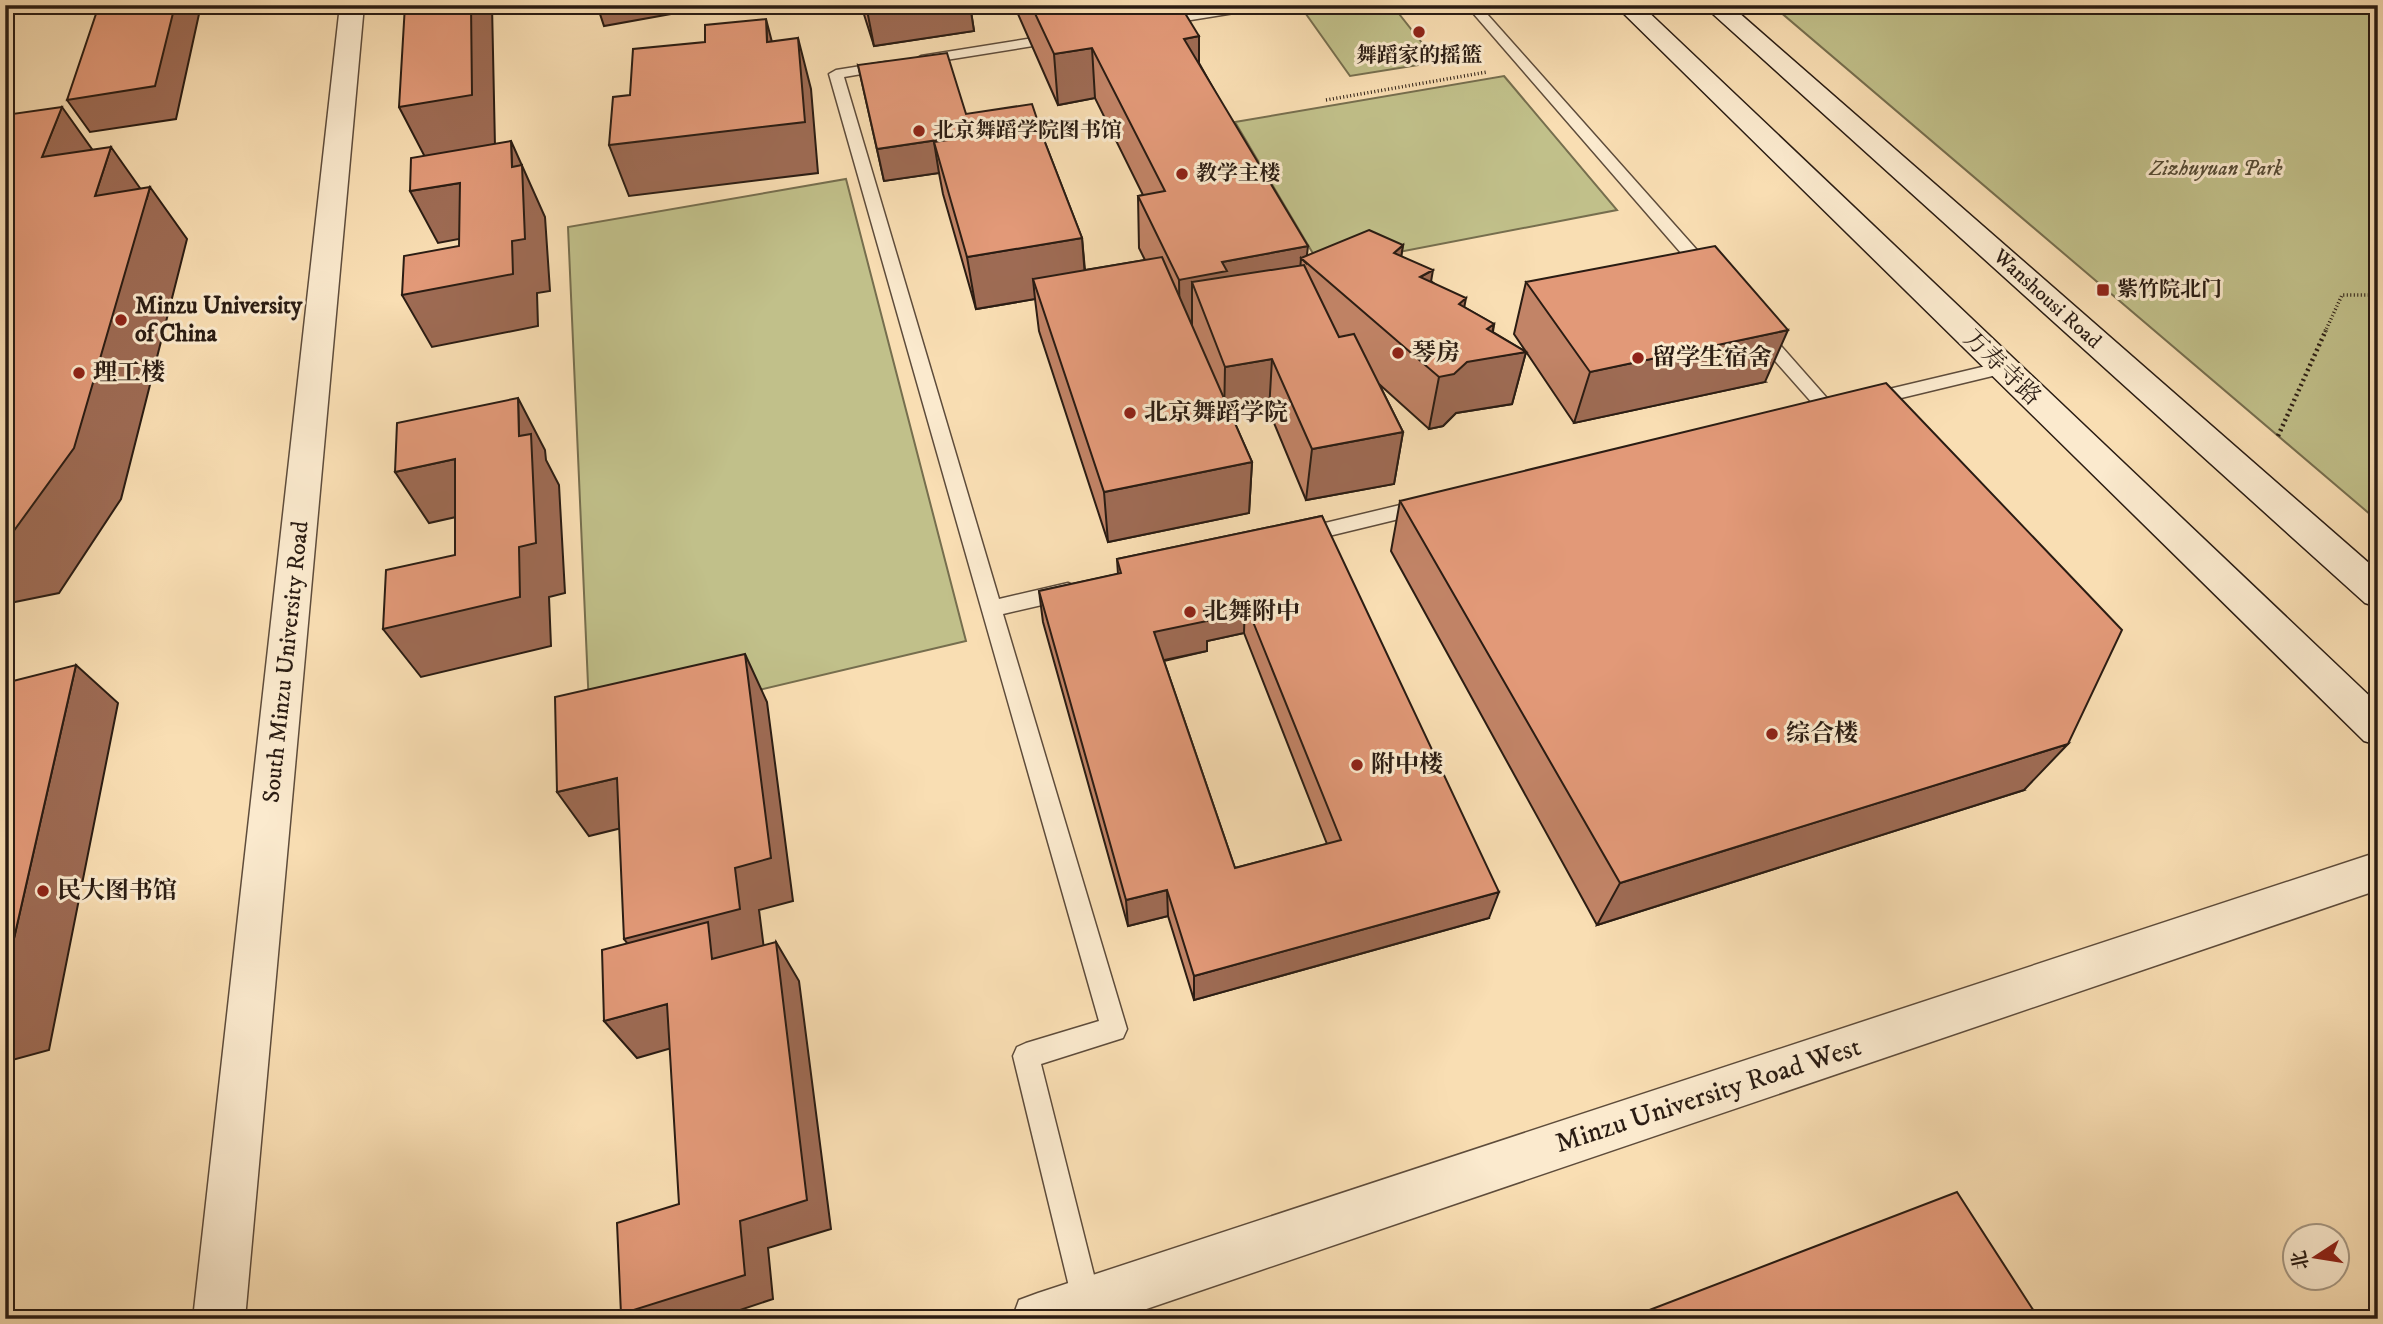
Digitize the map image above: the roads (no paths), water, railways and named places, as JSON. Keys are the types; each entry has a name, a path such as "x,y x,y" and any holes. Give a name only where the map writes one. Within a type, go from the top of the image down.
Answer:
{"street":[{"name":"South Minzu University Road","path":"219,1319 352,5"},
{"name":"万寿寺路","path":"1627,5 2378,729"},
{"name":"Wanshousi Road","path":"1716,5 2378,593"},
{"name":"Minzu University Road West","path":"1038,1319 2378,871"}],"lane":[{"path":"1136,25 1259,5"},
{"path":"1472,5 1720,287"},
{"path":"1082,34 836,74 1114,1029 1026,1056 1087,1303"},
{"path":"1747,318 1842,407"},
{"path":"1801,416 2003,368"},
{"path":"1288,539 1450,500"},
{"path":"991,609 1085,587"}],"place":[{"name":"舞蹈家的摇篮","path":"1419,32"},
{"name":"北京舞蹈学院图书馆","path":"919,131"},
{"name":"教学主楼","path":"1182,174"},
{"name":"紫竹院北门","path":"2103,290"},
{"name":"Minzu University of China","path":"121,320"},
{"name":"琴房","path":"1398,353"},
{"name":"留学生宿舍","path":"1638,358"},
{"name":"理工楼","path":"79,373"},
{"name":"北京舞蹈学院","path":"1130,413"},
{"name":"北舞附中","path":"1190,612"},
{"name":"综合楼","path":"1772,734"},
{"name":"附中楼","path":"1357,765"},
{"name":"民大图书馆","path":"43,891"}],"park label":[{"name":"Zizhuyuan Park","path":"2216,169"}]}
